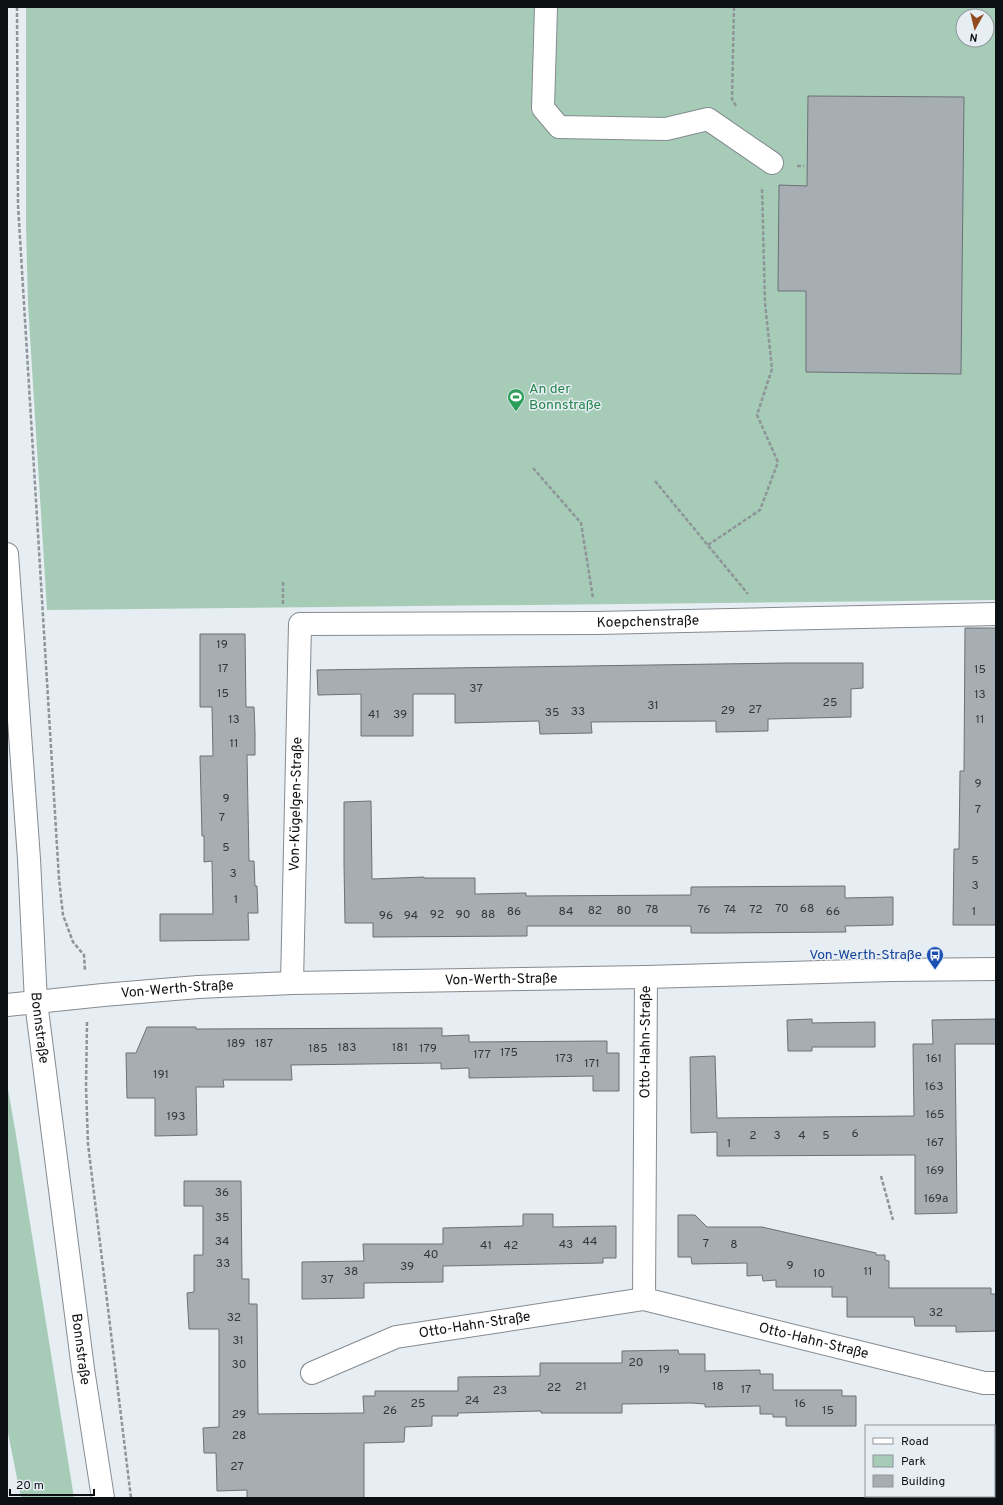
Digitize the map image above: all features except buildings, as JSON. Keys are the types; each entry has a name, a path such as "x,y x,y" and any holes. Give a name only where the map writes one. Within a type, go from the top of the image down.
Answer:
{"street":[{"path":"546,7 543,108 559,127 666,130 708,119 772,163"},
{"name":"Bonnstraße","path":"7,554 28,851 36,1002 83,1369 103,1498"},
{"name":"Koepchenstraße","path":"300,624 597,623 996,614"},
{"name":"Von-Kügelgen-Straße","path":"292,983 300,624"},
{"name":"Von-Werth-Straße","path":"7,1005 87,996 292,983 996,969"},
{"name":"Otto-Hahn-Straße","path":"644,1300 646,977"},
{"name":"Otto-Hahn-Straße","path":"312,1373 396,1337 644,1300 990,1383"}],"path":[{"path":"17,7 18,205 59,879 63,915 73,942 84,955 87,996 86,1087 88,1144 131,1498"},
{"path":"734,7 732,99 739,112"},
{"path":"708,545 760,510 778,462 757,415 772,368 765,303 762,182 772,163 804,166"},
{"path":"533,468 581,523 597,623"},
{"path":"655,481 769,619"},
{"path":"881,1176 893,1220"}],"green space":[{"name":"An der Bonnstraße","path":"26,7 996,7 996,600 47,610 28,304 26,224"},
{"path":"7,1084 74,1498 21,1498 7,1428"}],"place":[{"name":"An der Bonnstraße","path":"516,412"},
{"name":"Von-Werth-Straße","path":"935,970"}]}
